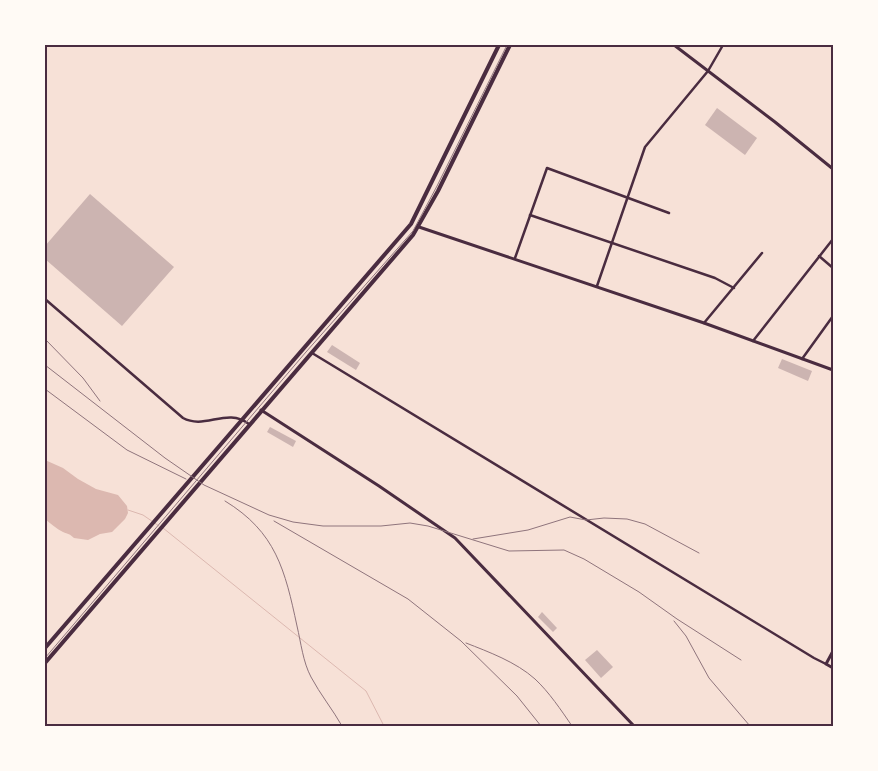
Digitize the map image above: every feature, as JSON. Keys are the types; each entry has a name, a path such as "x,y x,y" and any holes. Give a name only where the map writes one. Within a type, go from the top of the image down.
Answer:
{"main road":[{"path":"45,648 414,219 499,45"},
{"path":"45,663 419,227 510,45"},
{"path":"402,234 409,240"},
{"path":"329,318 336,324"}],"street":[{"path":"674,45 833,169"},
{"path":"597,286 644,147 708,71 723,45"},
{"path":"515,258 547,168 669,213"},
{"path":"530,215 715,278 734,288"},
{"path":"419,227 704,322 833,370"},
{"path":"753,341 833,239"},
{"path":"704,322 762,253"},
{"path":"819,256 833,268"},
{"path":"45,299 183,418 197,422 224,417 242,419 249,424"},
{"path":"802,359 833,316"},
{"path":"311,352 833,668"},
{"path":"261,410 456,538 634,726"},
{"path":"826,664 833,651"}],"shaded area":[{"path":"45,460 63,468 96,489 118,495 127,506 128,513 125,519 112,532 100,534 88,540 74,538 54,526 45,519"}],"building":[{"path":"717,108 757,138 745,155 705,125"},
{"path":"90,194 174,267 122,326 45,259 45,246"},
{"path":"332,345 360,363 356,370 327,352"},
{"path":"782,359 812,371 808,381 778,368"},
{"path":"270,427 296,441 293,447 267,432"},
{"path":"542,612 557,628 553,632 538,617"},
{"path":"597,650 613,667 601,678 585,660"}],"waterway":[{"path":"128,510 143,515 159,526"},
{"path":"163,528 366,691 384,726"}],"tram line":[{"path":"45,658 306,352 413,231 507,45"}],"railway":[{"path":"45,339 83,378 100,401"},
{"path":"45,365 165,458 204,485 269,515 293,522 323,526 381,526 410,523 428,526 509,551 564,550 584,559 639,592 741,660"},
{"path":"45,389 127,450 186,479"},
{"path":"225,501 256,526 276,554 288,587 308,671 342,726"},
{"path":"473,539 528,530 570,517 586,520 604,518 627,519 645,524 699,553"},
{"path":"274,521 408,599 461,641 517,696 541,726"},
{"path":"674,621 686,636 709,678 750,726"},
{"path":"466,643 502,658 528,673 555,701 572,726"}]}
